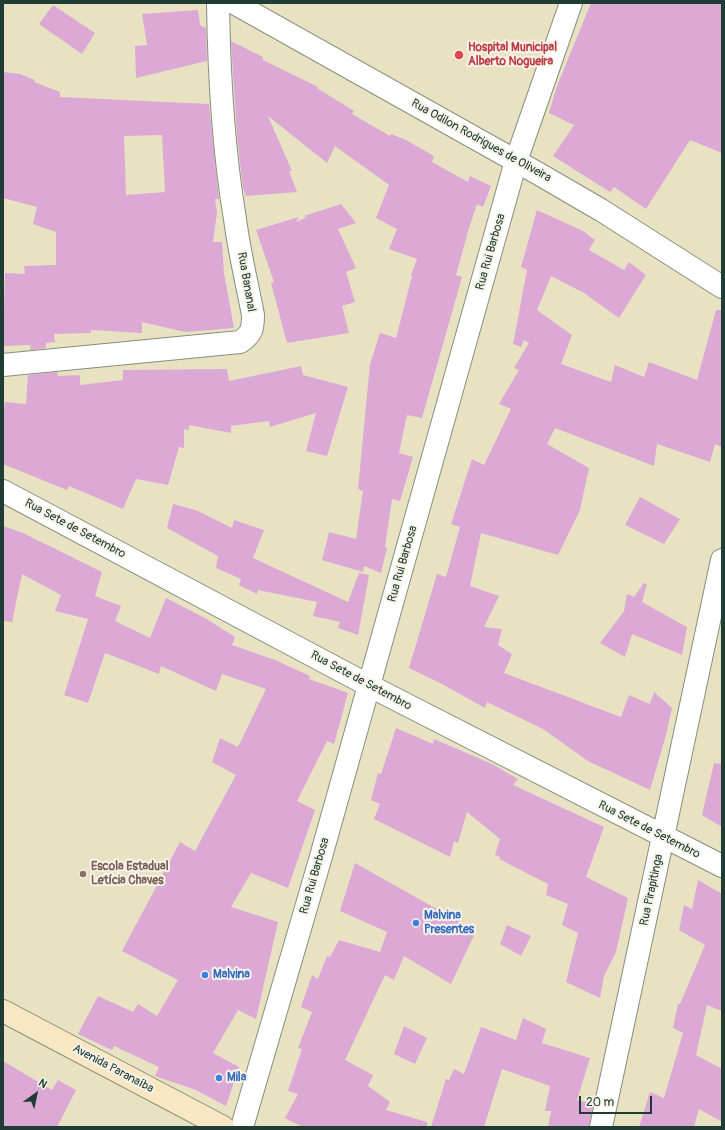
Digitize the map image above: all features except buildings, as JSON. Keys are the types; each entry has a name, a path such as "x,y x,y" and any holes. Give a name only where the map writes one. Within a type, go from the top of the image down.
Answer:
{"main road":[{"name":"Avenida Paranaíba","path":"3,1011 223,1127"}],"street":[{"name":"Rua Bananal","path":"3,364 240,342 249,336 253,326 253,315 235,220 225,140 219,66 218,3"},
{"name":"Rua Odilon Rodrigues de Oliveira","path":"234,3 601,210 722,287"},
{"name":"Rua Rui Barbosa","path":"242,1127 318,868 368,685 516,161 572,3"},
{"name":"Rua Sete de Setembro","path":"3,491 368,685 722,866"},
{"name":"Rua Pirapitinga","path":"601,1127 722,560"}],"place":[{"name":"Hospital Municipal Alberto Nogueira","path":"459,55"},
{"name":"Escola Estadual Letícia Chaves","path":"83,874"},
{"name":"Malvina Presentes","path":"416,923"},
{"name":"Malvina","path":"205,975"},
{"name":"Mila","path":"219,1078"}]}
